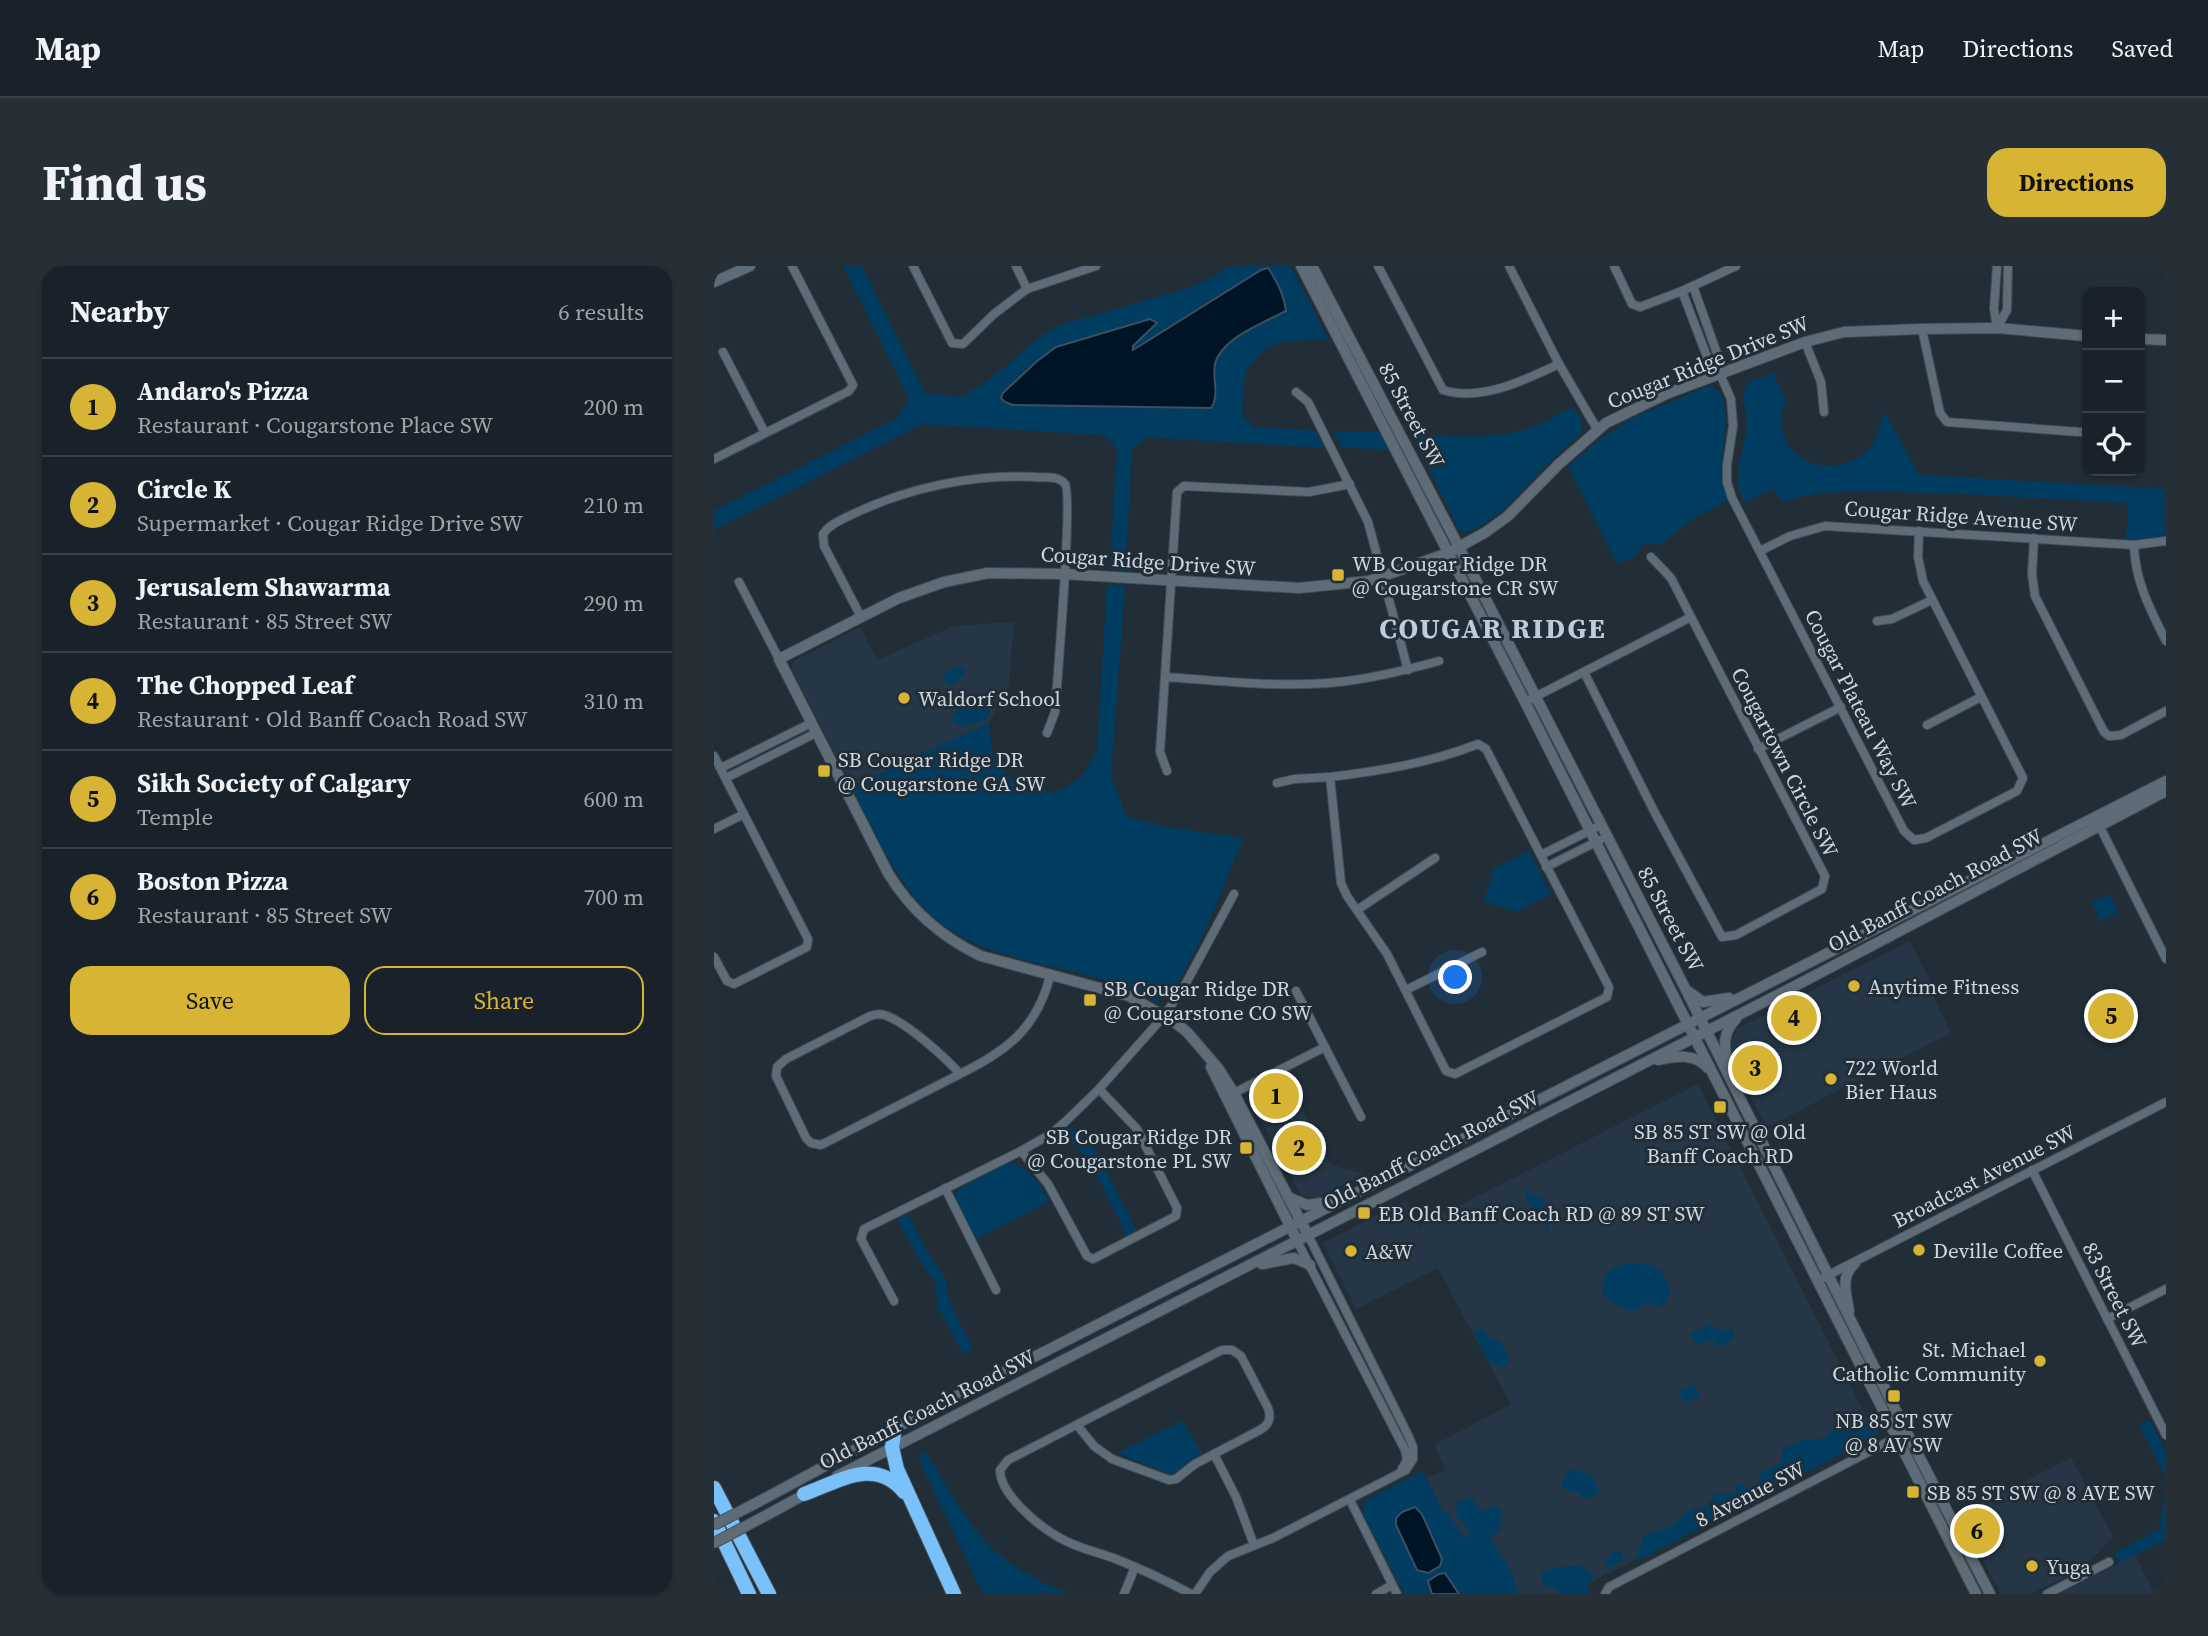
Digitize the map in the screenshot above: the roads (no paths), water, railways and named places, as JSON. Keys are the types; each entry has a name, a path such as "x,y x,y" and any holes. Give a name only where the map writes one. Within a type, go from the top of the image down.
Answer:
{"highway":[{"path":"895,1428 892,1447 894,1459 908,1496 954,1594"},
{"path":"804,1494 871,1472 889,1477 908,1496"},
{"path":"714,1488 769,1594"},
{"path":"714,1523 749,1594"}],"main road":[{"path":"714,282 750,266"},
{"name":"85 Street SW","path":"1301,266 1448,553 1607,836 1700,1017 1976,1594"},
{"name":"85 Street SW","path":"1312,266 1460,547 1594,843 1712,1073 1823,1278 1851,1321 1901,1435 1990,1594"},
{"name":"Cougar Ridge Drive SW","path":"779,659 922,588 988,573 1064,574 1299,588 1334,586 1385,576 1448,553 1508,516 1597,429 1650,401 1805,342 1844,331 1922,329 1997,328 2082,336"},
{"path":"2145,339 2166,340"},
{"path":"779,659 888,873 898,890 920,916 959,946 981,956 1129,996 1187,1032 1209,1061 1218,1068 1302,1238"},
{"name":"Old Banff Coach Road SW","path":"714,1543 892,1447 1743,1013 2166,781"},
{"name":"Old Banff Coach Road SW","path":"714,1523 1700,1017 2097,821 2166,791"},
{"path":"1686,990 1694,998 1707,1002 1761,988"},
{"path":"1732,1082 1725,1036 1729,1026 1743,1013"},
{"path":"1633,1068 1661,1059 1684,1057 1700,1060 1712,1073"},
{"path":"1254,1144 1288,1197 1296,1225"},
{"path":"1288,1197 1307,1205 1348,1199"},
{"path":"1239,1270 1290,1258 1310,1265"},
{"path":"1851,1321 1845,1283 1849,1269 1855,1263"}],"street":[{"path":"714,459 849,391 853,385 792,266"},
{"path":"913,266 952,343 962,345 994,314 1027,289 1096,266"},
{"path":"1016,266 1027,289"},
{"path":"1378,266 1443,390 1464,393 1498,388 1520,382 1559,365"},
{"path":"1509,266 1559,365 1597,429"},
{"path":"1614,266 1632,304 1640,307 1736,266"},
{"path":"1997,266 1994,309 1997,328"},
{"path":"1997,328 2007,310 2008,266"},
{"path":"1693,286 1719,359 1720,374"},
{"path":"1682,291 1709,362 1720,374"},
{"path":"1922,329 1940,413 1947,422 2082,431"},
{"path":"1805,342 1821,382 1824,412"},
{"path":"723,352 765,433"},
{"name":"Cougar Plateau Way SW","path":"1720,374 1731,399 1733,413 1727,465 1727,482 1732,498 1904,831 1914,840 1920,840 2017,791 2023,782 2021,773 1932,600 1920,569 1919,531"},
{"path":"1296,392 1308,402 1368,522 1385,576 1408,670"},
{"path":"861,617 824,546 823,534 831,526 861,510 924,488 991,478 1057,478 1062,481 1068,495 1064,574 1055,712 1047,733"},
{"path":"1167,771 1160,752 1177,492 1184,486 1310,492 1350,484"},
{"name":"Cougar Ridge Avenue SW","path":"1759,551 1799,533 1825,526 2134,545 2166,541"},
{"path":"2034,538 2032,574 2035,596 2104,732 2109,736 2121,735 2166,711"},
{"path":"2134,545 2134,566 2138,582 2166,640"},
{"name":"Cougartown Circle SW","path":"1584,672 1717,931 1726,938 1736,935 1822,889 1826,880 1671,578 1651,557"},
{"path":"739,582 779,659"},
{"path":"1877,621 1892,619 1932,600"},
{"path":"1530,700 1691,617"},
{"path":"1166,677 1304,684 1361,680 1439,661"},
{"path":"1927,725 1981,697"},
{"path":"1758,749 1841,707"},
{"path":"720,768 813,728"},
{"path":"726,778 813,728"},
{"path":"1277,783 1395,768 1478,744 1486,749 1609,987 1607,997 1455,1074 1446,1071 1381,944 1347,896 1338,873 1330,777"},
{"path":"714,756 808,939 807,947 734,984 726,981 714,957"},
{"path":"714,829 744,814"},
{"path":"2097,821 2166,959"},
{"path":"1541,855 1601,825"},
{"path":"1546,867 1607,836"},
{"path":"1357,910 1435,858"},
{"path":"894,1301 862,1239 863,1231 1021,1151 1051,1134 1066,1121 1099,1089 1164,1016 1185,985 1234,894"},
{"path":"1405,990 1482,952"},
{"path":"960,1074 929,1044 888,1016 880,1014 870,1016 786,1059 777,1067 776,1076 806,1138 816,1145 821,1145 960,1074 999,1054 1021,1033 1040,1008 1050,975"},
{"path":"1296,991 1362,1117"},
{"path":"1230,1095 1325,1047"},
{"path":"1021,1151 1048,1184 1087,1256 1093,1259 1176,1216 1177,1209 1137,1129 1099,1089"},
{"name":"Broadcast Avenue SW","path":"1823,1278 2166,1102"},
{"name":"83 Street SW","path":"2032,1170 2166,1435"},
{"path":"945,1188 996,1290"},
{"path":"1302,1238 1310,1265 1405,1450 1409,1463"},
{"path":"1077,1425 1088,1441 1106,1455 1165,1479 1177,1479 1195,1464 1258,1432 1269,1422 1269,1412 1241,1356 1232,1350 1222,1350 1008,1460 1000,1470 1000,1478 1016,1502 1047,1530 1075,1545 1135,1567 1193,1594 1228,1556 1391,1480 1409,1463 1414,1452 1412,1442 1342,1305 1302,1238"},
{"path":"2108,1319 2166,1289"},
{"path":"1333,1309 1342,1305"},
{"path":"1366,1373 1374,1369"},
{"name":"8 Avenue SW","path":"1607,1590 1901,1435"},
{"path":"1214,1454 1236,1497 1254,1545"},
{"path":"1350,1500 1397,1594"},
{"path":"2047,1594 2109,1562"},
{"path":"1124,1594 1135,1567"},
{"path":"1376,1594 1392,1585"}],"place":[{"name":"WB Cougar Ridge DR @ Cougarstone CR SW","path":"1338,575"},
{"name":"Waldorf School","path":"904,698"},
{"name":"SB Cougar Ridge DR @ Cougarstone GA SW","path":"824,771"},
{"name":"Anytime Fitness","path":"1854,986"},
{"name":"SB Cougar Ridge DR @ Cougarstone CO SW","path":"1090,1000"},
{"name":"Sikh Society of Calgary","path":"2111,1016"},
{"name":"The Chopped Leaf","path":"1794,1018"},
{"name":"Jerusalem Shawarma","path":"1755,1068"},
{"name":"722 World Bier Haus","path":"1831,1079"},
{"name":"Andaro's Pizza","path":"1276,1096"},
{"name":"SB 85 ST SW @ Old Banff Coach RD","path":"1720,1107"},
{"name":"SB Cougar Ridge DR @ Cougarstone PL SW","path":"1246,1148"},
{"name":"Circle K","path":"1299,1148"},
{"name":"EB Old Banff Coach RD @ 89 ST SW","path":"1364,1213"},
{"name":"Deville Coffee","path":"1919,1250"},
{"name":"A&W","path":"1351,1251"},
{"name":"St. Michael Catholic Community","path":"2040,1361"},
{"name":"NB 85 ST SW @ 8 AV SW","path":"1894,1396"},
{"name":"SB 85 ST SW @ 8 AVE SW","path":"1913,1492"},
{"name":"Boston Pizza","path":"1977,1531"},
{"name":"Yuga","path":"2032,1566"}],"district":[{"name":"COUGAR RIDGE","path":"1493,628"}]}
